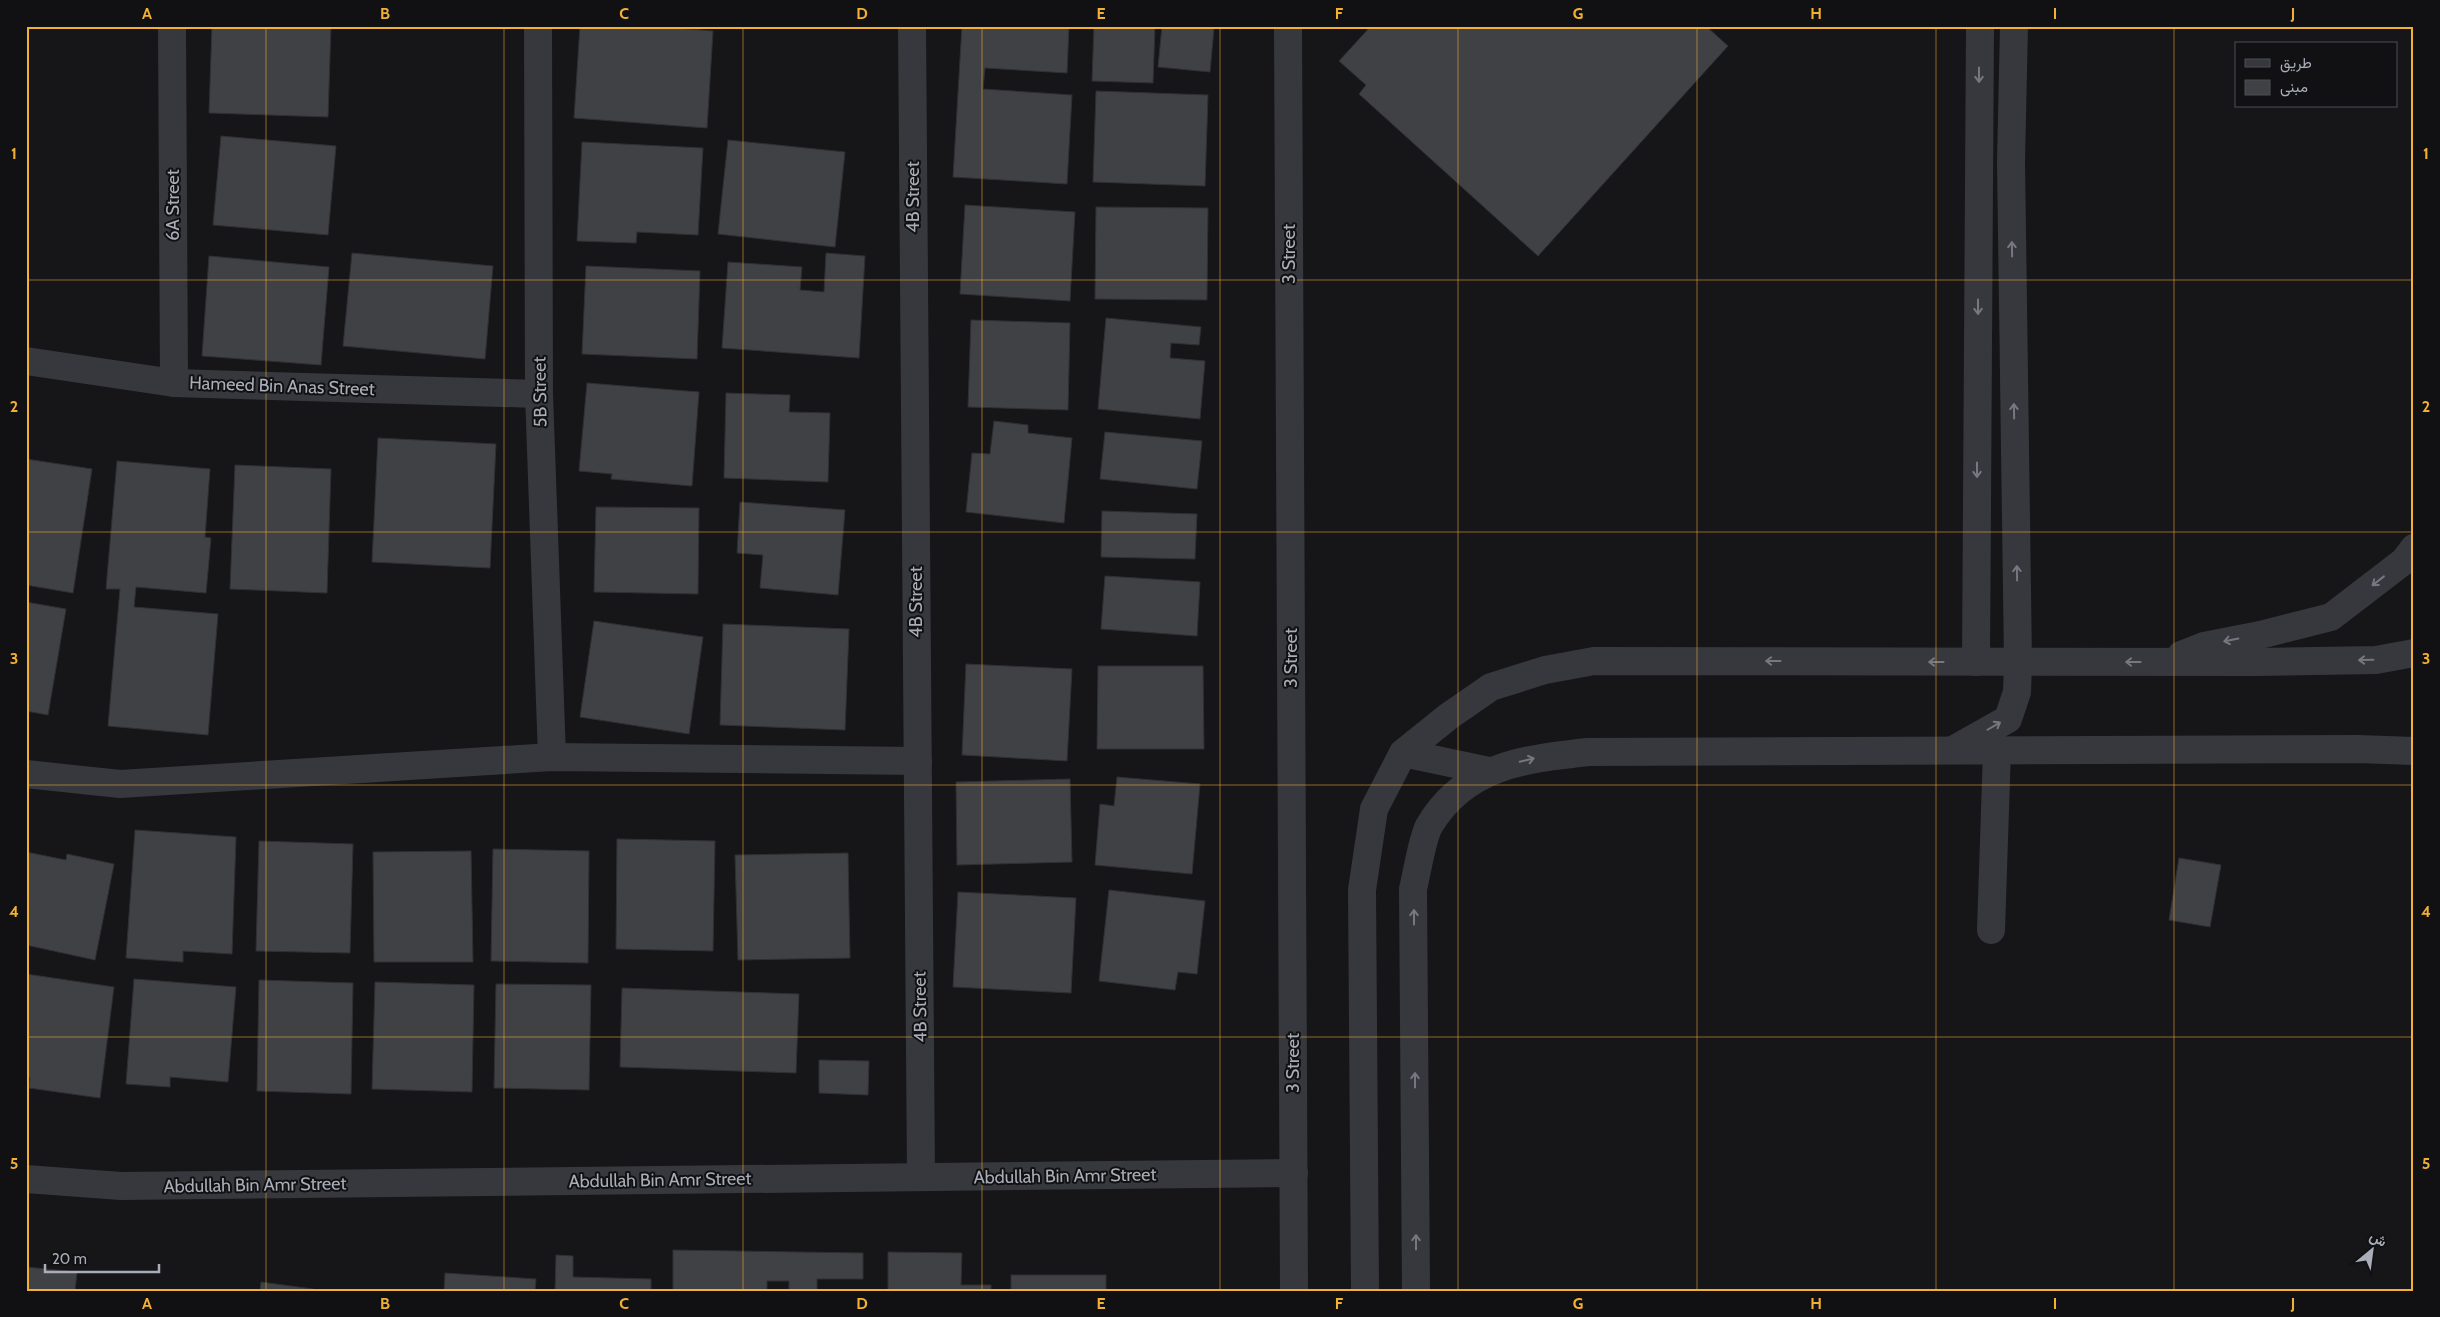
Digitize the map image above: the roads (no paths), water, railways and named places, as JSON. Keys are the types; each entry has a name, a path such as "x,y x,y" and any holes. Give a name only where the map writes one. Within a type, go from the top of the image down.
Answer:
{"street":[{"name":"6A Street","path":"172,26 174,383"},
{"name":"5B Street","path":"538,26 539,394 552,757"},
{"name":"4B Street","path":"912,26 921,1177"},
{"name":"3 Street","path":"1288,26 1294,1291"},
{"path":"1976,662 1980,26"},
{"path":"1952,750 2008,719 2017,692 2011,161 2014,26"},
{"name":"Hameed Bin Anas Street","path":"26,360 174,383 539,394"},
{"path":"2164,662 2204,646 2260,635 2331,617 2404,561 2414,548"},
{"path":"1365,1291 1362,890 1374,809 1403,753 1449,716 1492,687 1545,670 1594,661 2164,662 2376,660 2414,653"},
{"path":"1416,1291 1413,889 1429,828 1452,798 1490,771 1529,759 1588,752 2358,749 2414,751"},
{"path":"1991,930 1997,750"},
{"path":"1403,753 1490,771"},
{"path":"26,774 120,784 552,757 918,761"},
{"name":"Abdullah Bin Amr Street","path":"26,1178 121,1186 1294,1173"}]}
